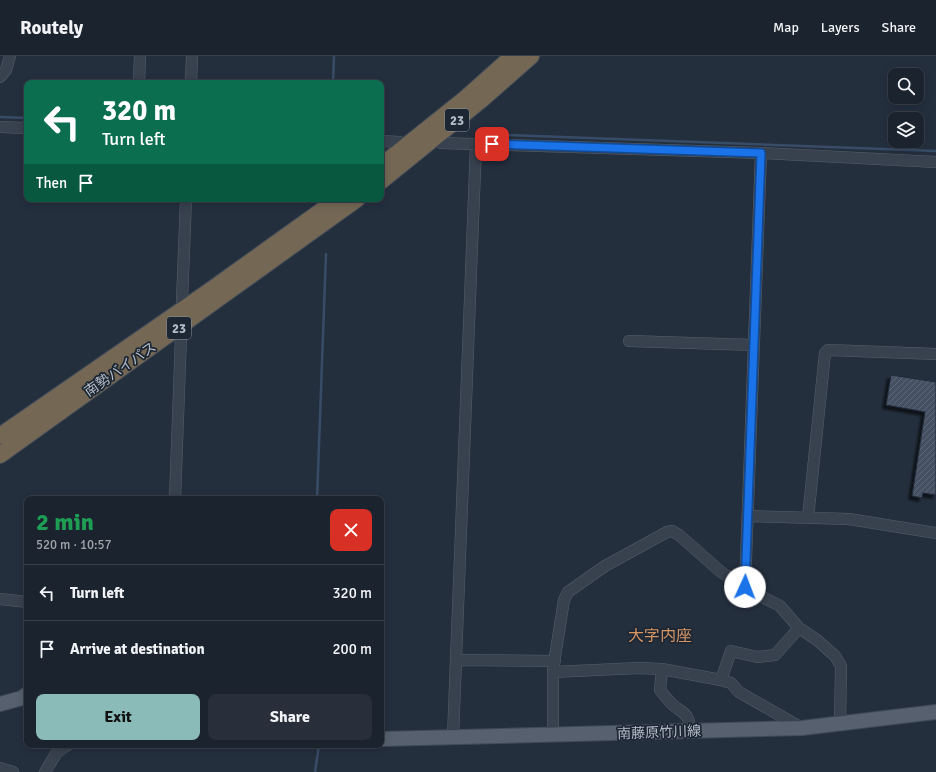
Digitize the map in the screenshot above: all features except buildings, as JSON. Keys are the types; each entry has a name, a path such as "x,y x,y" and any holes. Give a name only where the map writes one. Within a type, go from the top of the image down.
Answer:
{"highway":[{"name":"23","path":"384,164 466,98 513,56"},
{"name":"23","path":"384,179 481,100 531,56"},
{"name":"南勢バイパス","path":"0,436 211,290 334,202"},
{"name":"南勢バイパス","path":"0,455 354,202"}],"main road":[{"path":"0,704 24,696"},
{"name":"南藤原竹川線","path":"384,739 802,728 936,712"}],"street":[{"path":"0,77 6,70 10,56"},
{"path":"139,80 140,56"},
{"path":"191,80 192,56"},
{"path":"0,127 24,128"},
{"path":"384,141 400,142"},
{"path":"441,143 761,153 936,162"},
{"path":"453,737 476,144"},
{"path":"745,587 761,153"},
{"path":"182,301 186,202"},
{"path":"175,496 181,336"},
{"path":"629,341 754,345"},
{"path":"808,518 825,353 828,350 936,354"},
{"path":"748,516 849,519 936,533"},
{"path":"553,735 553,672 564,600 568,592 606,566 667,532 672,531 679,535 722,572 745,587 780,606 799,628 817,640 835,656 841,666 840,724"},
{"path":"0,599 24,602"},
{"path":"721,680 731,651 757,657 775,655 799,628"},
{"path":"456,660 544,659 555,661"},
{"path":"553,672 639,668 662,669 721,680 731,683 739,692 802,728"},
{"path":"662,669 660,690 672,704 683,711 689,719 691,731"},
{"path":"45,772 57,752 63,748"},
{"path":"0,768 13,772"}],"waterway":[{"path":"333,80 334,56"},
{"path":"0,117 24,118"},
{"path":"483,134 936,151"},
{"path":"317,496 326,254"},
{"path":"315,772 319,748"}],"district":[{"name":"大字内座","path":"660,635"}],"route":[{"path":"492,144 761,153 745,587"}]}
